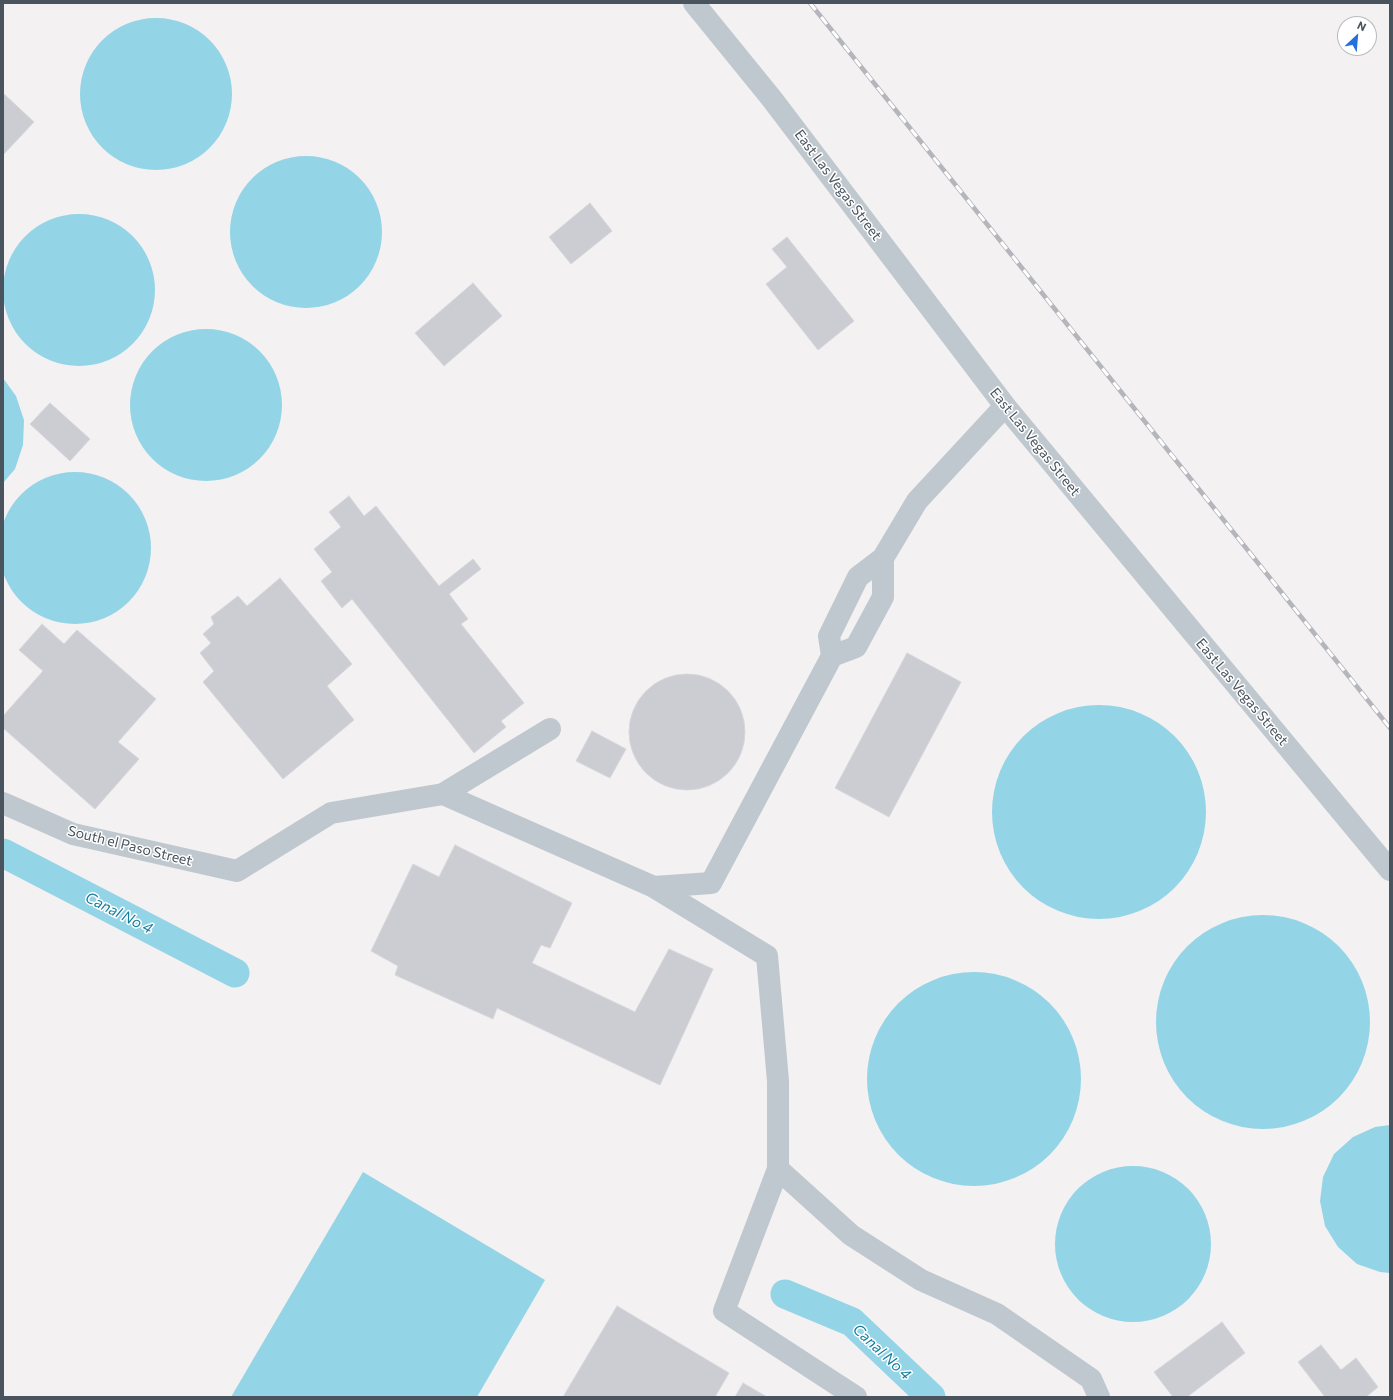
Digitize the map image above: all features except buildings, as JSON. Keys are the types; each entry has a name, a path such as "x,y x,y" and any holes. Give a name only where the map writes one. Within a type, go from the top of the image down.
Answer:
{"street":[{"name":"East Las Vegas Street","path":"694,3 772,99 1005,406 1390,870"},
{"path":"654,887 711,883 832,656 829,636 858,577 883,558 917,501 1005,406"},
{"path":"832,656 856,647 883,598 883,558"},
{"path":"443,794 550,729"},
{"path":"443,794 654,887 767,956 778,1081 778,1169 724,1311 856,1397"},
{"name":"South el Paso Street","path":"3,804 73,834 237,871 330,813 443,794"},
{"path":"778,1169 851,1235 921,1280 997,1314 1091,1379 1099,1397"}],"water":[{"path":"149,18 163,18 178,21 192,27 210,40 223,58 229,72 232,94 229,116 223,130 210,148 192,161 178,167 163,170 149,170 134,167 120,161 108,153 97,142 89,130 83,116 80,101 80,87 83,72 89,58 97,46 108,35 120,27 134,21"},
{"path":"299,156 313,156 328,159 342,165 360,178 373,196 379,210 382,232 379,254 373,268 360,286 342,299 328,305 313,308 299,308 284,305 270,299 258,291 247,280 239,268 233,254 230,239 230,225 233,210 239,196 247,184 258,173 270,165 284,159"},
{"path":"72,214 86,214 101,217 115,223 133,236 146,254 152,268 155,290 152,312 146,326 133,344 115,357 101,363 86,366 72,366 57,363 43,357 31,349 20,338 12,326 6,312 3,297 3,283 6,268 12,254 20,242 31,231 43,223 57,217"},
{"path":"199,329 213,329 228,332 242,338 260,351 273,369 279,383 282,405 279,427 273,441 260,459 242,472 228,478 213,481 199,481 184,478 170,472 158,464 147,453 139,441 133,427 130,412 130,398 133,383 139,369 147,357 158,346 170,338 184,332"},
{"path":"3,378 16,396 24,420 23,445 15,469 3,483"},
{"path":"75,472 104,478 111,481 129,494 142,512 145,519 151,548 145,577 142,584 129,602 111,615 104,618 75,624 46,618 39,615 21,602 8,584 5,577 -1,548 5,519 8,512 21,494 39,481 46,478"},
{"path":"1088,705 1110,705 1130,709 1140,713 1159,723 1175,736 1188,752 1198,771 1202,781 1206,801 1206,823 1202,843 1198,853 1188,872 1175,888 1159,901 1130,915 1110,919 1088,919 1068,915 1048,906 1031,895 1016,880 1005,863 996,843 992,823 992,801 996,781 1005,761 1016,744 1031,729 1048,718 1068,709"},
{"path":"1252,915 1274,915 1294,919 1304,923 1323,933 1339,946 1352,962 1362,981 1366,991 1370,1011 1370,1033 1366,1053 1362,1063 1352,1082 1339,1098 1323,1111 1294,1125 1274,1129 1252,1129 1232,1125 1212,1116 1195,1105 1180,1090 1169,1073 1160,1053 1156,1033 1156,1011 1160,991 1169,971 1180,954 1195,939 1212,928 1232,919"},
{"path":"963,972 985,972 1005,976 1025,984 1050,1003 1069,1028 1077,1048 1081,1068 1081,1090 1077,1110 1069,1130 1050,1155 1025,1174 1005,1182 985,1186 963,1186 943,1182 923,1174 906,1162 891,1147 879,1130 871,1110 867,1090 867,1068 871,1048 879,1028 891,1011 906,996 923,984 943,976"},
{"path":"1390,1125 1390,1273 1380,1272 1357,1264 1338,1247 1325,1226 1320,1201 1323,1177 1334,1154 1353,1137 1375,1127"},
{"path":"1125,1166 1141,1166 1156,1169 1170,1175 1188,1189 1202,1207 1208,1221 1211,1244 1208,1267 1202,1281 1188,1299 1170,1313 1156,1319 1141,1322 1125,1322 1110,1319 1096,1313 1078,1299 1068,1287 1058,1267 1055,1252 1055,1236 1058,1221 1064,1207 1078,1189 1090,1179 1110,1169"},
{"path":"363,1172 545,1280 477,1397 231,1397"}],"waterway":[{"name":"Canal No 4","path":"3,853 235,973"},
{"name":"Canal No 4","path":"785,1294 852,1322 931,1397"}],"railway":[{"path":"810,3 1390,728"}]}
